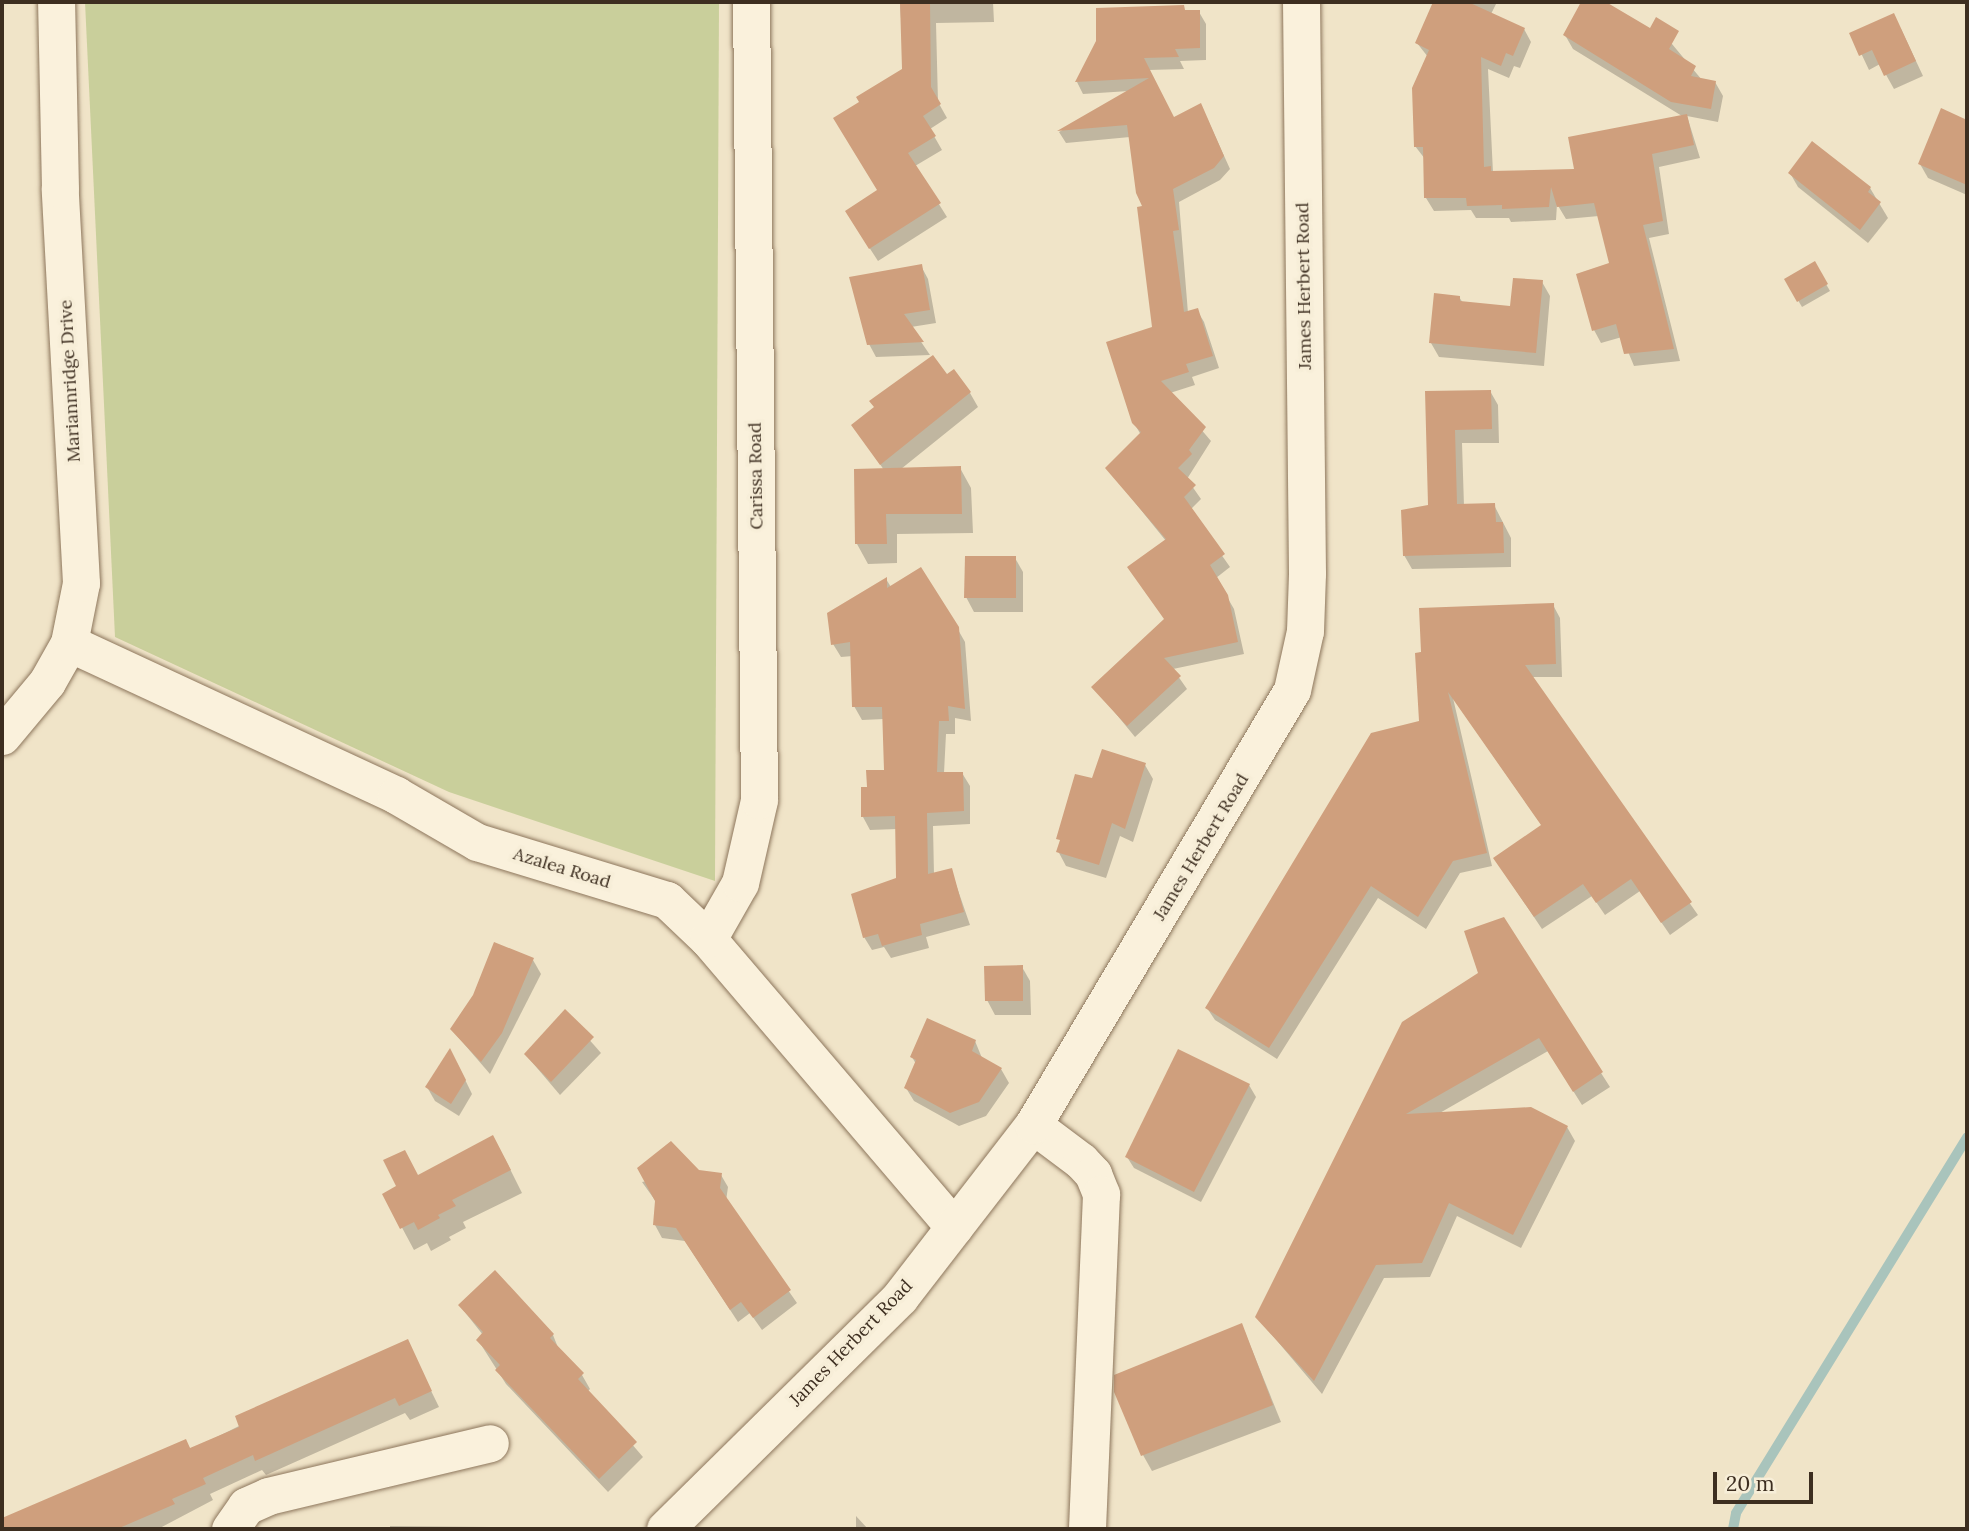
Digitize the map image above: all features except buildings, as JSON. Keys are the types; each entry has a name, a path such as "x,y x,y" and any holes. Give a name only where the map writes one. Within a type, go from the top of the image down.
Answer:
{"street":[{"name":"Mariannridge Drive","path":"2,736 47,682 69,643 81,583 60,189 56,2"},
{"name":"Carissa Road","path":"708,939 740,883 759,800 751,2"},
{"name":"James Herbert Road","path":"666,1529 900,1297 1033,1125 1292,690 1304,631 1307,573 1301,2"},
{"name":"Azalea Road","path":"69,643 396,795 477,842 667,900 708,939 954,1227"},
{"path":"1033,1125 1081,1161 1093,1174 1101,1194 1087,1529"},
{"path":"230,1529 246,1506 268,1496 490,1443"}],"green space":[{"path":"85,2 719,2 715,881 449,792 115,637"}],"waterway":[{"path":"1733,1529 1736,1513 1967,1137"}]}
